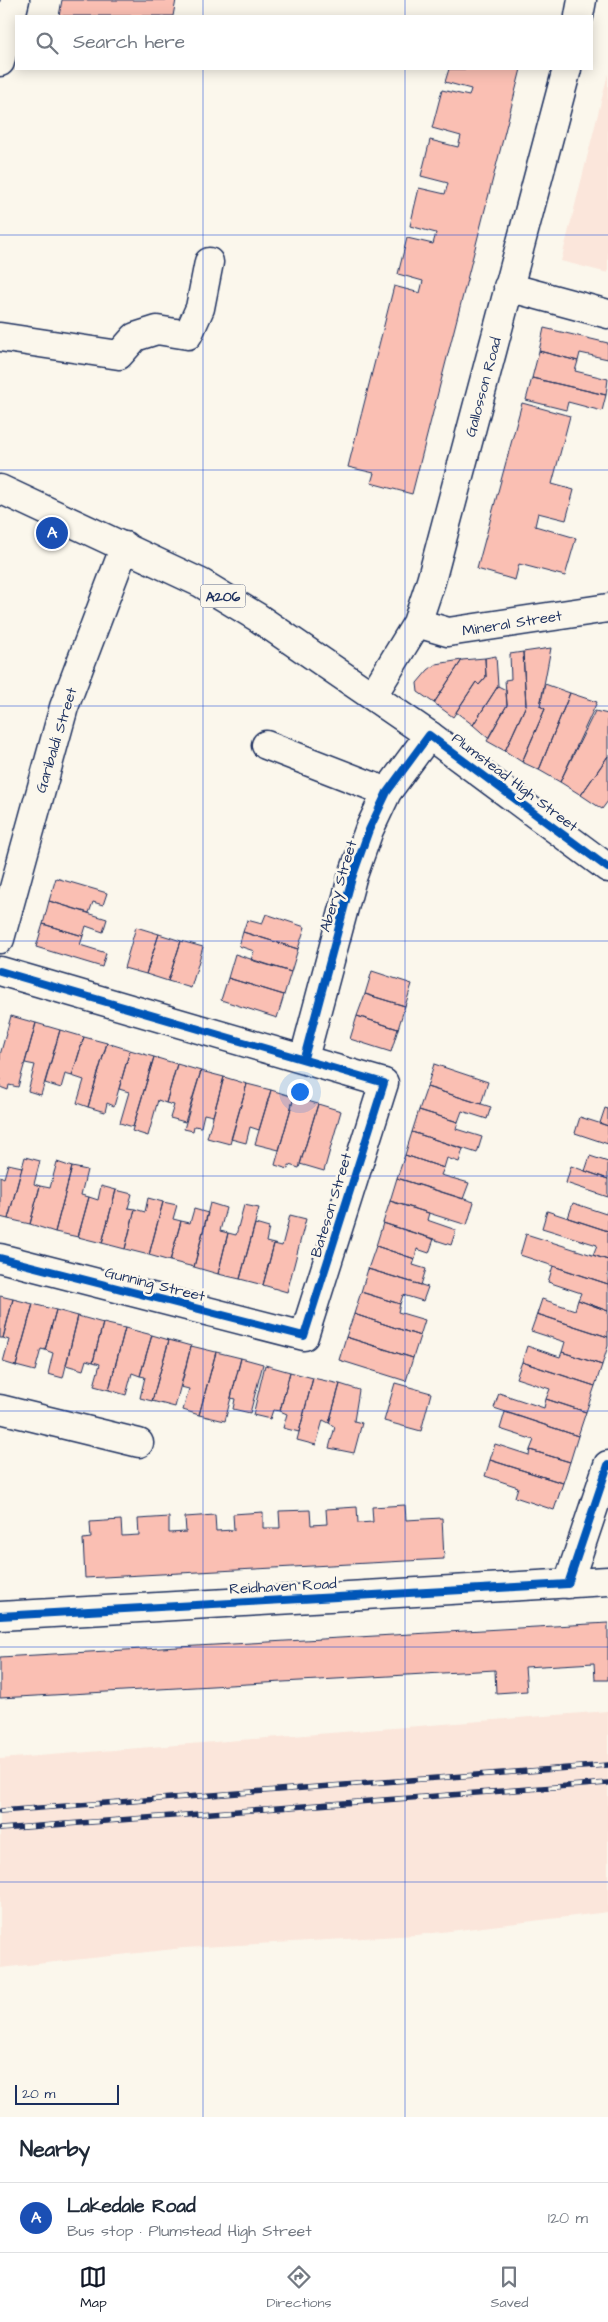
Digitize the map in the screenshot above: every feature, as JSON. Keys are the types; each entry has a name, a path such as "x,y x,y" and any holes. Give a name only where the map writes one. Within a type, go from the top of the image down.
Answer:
{"street":[{"path":"0,62 15,0"},
{"path":"579,15 582,0"},
{"name":"Gallosson Road","path":"373,695 417,623 431,581 486,380 508,287 567,70"},
{"path":"0,336 119,355 135,337 157,330 188,335 200,308 209,262"},
{"path":"508,287 608,314"},
{"name":"Plumstead High Street","path":"0,490 125,546 201,583 257,616 429,735 608,868"},
{"name":"Garibaldi Street","path":"0,939 64,707 125,546"},
{"name":"Mineral Street","path":"417,623 448,632 608,608"},
{"name":"Abery Street","path":"304,1058 352,878 369,830 387,792 429,735"},
{"path":"266,745 387,792"},
{"path":"0,971 304,1058"},
{"name":"Bateson Street","path":"304,1058 384,1083 304,1336"},
{"name":"Gunning Street","path":"0,1258 304,1336"},
{"path":"0,1409 139,1443"},
{"path":"568,1584 608,1465"},
{"name":"Reidhaven Road","path":"0,1616 608,1581"}],"shaded area":[{"path":"608,74 608,273 561,261"},
{"path":"608,1711 608,1912 417,1935 184,1948 0,1968 0,1759"}],"building":[{"path":"62,0 176,0 173,15 59,15"},
{"path":"449,70 521,70 412,494 371,483 374,473 348,467 394,286 420,293 423,281 398,274 407,238 433,244 436,233 410,226 419,188 445,194 448,183 421,176 430,140 458,147 461,136 432,128 442,90 469,96 471,89 445,82"},
{"path":"544,328 608,343 608,359 580,353 578,361 539,351"},
{"path":"539,351 578,361 575,371 608,379 606,395 532,378"},
{"path":"532,378 606,395 602,411 568,402 566,410 526,400"},
{"path":"522,403 570,416 552,484 574,490 566,520 538,513 535,526 576,538 565,576 519,564 515,580 477,569"},
{"path":"551,648 540,706 545,709 522,762 505,751 526,705 523,652"},
{"path":"523,652 526,705 505,751 487,741 507,705 505,680 511,679 510,654"},
{"path":"496,656 498,686 473,725 456,712 476,682 479,685 486,677 485,658"},
{"path":"485,658 486,677 479,685 476,682 453,717 434,703 462,660"},
{"path":"462,660 434,703 418,692 417,683 436,664"},
{"path":"545,684 570,693 539,770 522,762 545,709 540,706"},
{"path":"498,686 506,690 507,705 488,738 473,725"},
{"path":"570,693 597,702 560,782 539,770"},
{"path":"595,711 608,714 608,756 581,795 560,782"},
{"path":"608,756 608,801 602,809 581,795"},
{"path":"56,878 107,893 103,905 93,902 89,913 49,901"},
{"path":"49,901 107,919 103,932 86,926 83,936 43,924"},
{"path":"266,914 305,927 298,949 243,932 247,920 262,924"},
{"path":"43,924 83,936 80,945 106,953 102,967 36,947"},
{"path":"136,927 159,934 146,974 124,968"},
{"path":"243,932 298,949 291,972 251,960 254,951 239,946"},
{"path":"159,934 181,941 168,981 146,974"},
{"path":"181,941 203,947 191,988 168,981"},
{"path":"235,954 291,972 284,995 228,978"},
{"path":"372,971 412,984 405,1006 365,994"},
{"path":"228,978 284,995 277,1018 221,1000"},
{"path":"365,994 405,1006 398,1029 357,1016"},
{"path":"11,1016 36,1023 18,1087 9,1085 8,1090 0,1087 0,1055"},
{"path":"357,1016 398,1029 391,1052 350,1039"},
{"path":"36,1023 60,1030 41,1095 28,1091 35,1065 25,1063"},
{"path":"60,1030 84,1037 72,1076 65,1074 61,1088 45,1083"},
{"path":"84,1037 107,1043 88,1107 77,1103 84,1080 72,1076"},
{"path":"107,1043 130,1050 114,1106 107,1103 105,1112 88,1107"},
{"path":"130,1050 154,1057 133,1127 120,1123 129,1092 119,1089"},
{"path":"154,1057 177,1064 166,1103 158,1100 148,1136 132,1131"},
{"path":"177,1064 201,1071 185,1122 170,1118 174,1105 166,1103"},
{"path":"434,1064 488,1082 481,1104 427,1087"},
{"path":"201,1071 224,1077 213,1116 204,1114 201,1127 194,1126 193,1131 184,1129"},
{"path":"224,1077 247,1084 230,1144 207,1138"},
{"path":"247,1084 271,1090 259,1130 250,1127 246,1143 231,1139"},
{"path":"427,1087 491,1107 487,1119 462,1111 458,1122 419,1110"},
{"path":"271,1090 294,1097 279,1150 255,1144"},
{"path":"294,1097 318,1104 299,1168 289,1165 288,1169 275,1165"},
{"path":"318,1104 341,1111 324,1171 300,1164"},
{"path":"605,1108 608,1109 608,1126 600,1123"},
{"path":"419,1110 458,1122 456,1129 482,1137 477,1153 412,1132"},
{"path":"580,1117 608,1126 608,1144 575,1133"},
{"path":"412,1132 463,1149 459,1162 447,1158 444,1168 405,1155"},
{"path":"405,1155 444,1168 441,1175 469,1183 463,1199 397,1178"},
{"path":"590,1156 608,1162 608,1179 585,1171"},
{"path":"25,1157 40,1161 34,1184 40,1186 30,1224 8,1219"},
{"path":"57,1162 72,1167 55,1232 30,1224 40,1186 50,1188"},
{"path":"8,1164 22,1167 8,1219 0,1217 0,1176 4,1178"},
{"path":"571,1166 608,1179 608,1197 566,1183"},
{"path":"72,1167 87,1170 81,1195 89,1197 78,1237 55,1232"},
{"path":"397,1178 474,1202 467,1225 390,1201"},
{"path":"101,1186 116,1190 102,1243 78,1237 89,1197 98,1200"},
{"path":"116,1190 132,1194 128,1208 135,1209 125,1249 102,1243"},
{"path":"148,1198 163,1202 149,1255 125,1249 135,1209 145,1212"},
{"path":"390,1201 429,1213 427,1220 456,1230 451,1245 383,1223"},
{"path":"163,1202 177,1205 173,1219 181,1221 170,1261 149,1255"},
{"path":"210,1203 226,1208 220,1231 228,1233 218,1274 194,1267"},
{"path":"573,1203 606,1214 608,1209 608,1231 568,1218"},
{"path":"244,1205 259,1208 240,1279 218,1274 228,1233 236,1235"},
{"path":"194,1209 208,1213 194,1267 170,1261 181,1221 190,1223"},
{"path":"547,1211 608,1231 608,1260 593,1255 597,1245 542,1228"},
{"path":"290,1215 306,1219 287,1292 263,1285 274,1244 282,1246"},
{"path":"383,1223 434,1239 429,1253 417,1249 415,1259 376,1246"},
{"path":"255,1224 269,1228 266,1242 274,1244 263,1285 240,1279"},
{"path":"526,1234 608,1260 608,1284 520,1255"},
{"path":"376,1246 415,1259 413,1265 426,1269 421,1285 368,1269"},
{"path":"553,1266 608,1284 608,1311 578,1300 581,1293 548,1282"},
{"path":"368,1269 428,1287 423,1301 403,1295 400,1304 361,1292"},
{"path":"361,1292 400,1304 398,1312 425,1320 420,1336 354,1314"},
{"path":"0,1296 13,1299 3,1338 0,1338"},
{"path":"13,1299 33,1304 16,1366 3,1362 9,1340 3,1338"},
{"path":"542,1299 575,1310 578,1300 608,1311 608,1337 537,1314"},
{"path":"33,1304 56,1310 45,1350 41,1349 35,1371 16,1366"},
{"path":"56,1310 78,1316 63,1378 48,1374 53,1353 45,1350"},
{"path":"354,1314 420,1336 413,1358 346,1337"},
{"path":"537,1314 608,1337 608,1346 602,1365 562,1352 565,1342 531,1331"},
{"path":"78,1316 103,1323 93,1362 86,1360 83,1370 66,1365"},
{"path":"103,1323 125,1328 109,1390 94,1386 100,1364 93,1362"},
{"path":"125,1328 152,1335 140,1376 132,1373 126,1395 109,1390"},
{"path":"152,1335 169,1340 152,1401 140,1398 145,1377 140,1376"},
{"path":"346,1337 413,1358 406,1381 339,1360"},
{"path":"169,1340 191,1346 175,1407 152,1401"},
{"path":"191,1346 216,1352 199,1415 183,1410 189,1389 181,1387"},
{"path":"527,1346 560,1357 562,1352 602,1365 595,1386 522,1362"},
{"path":"216,1352 241,1358 225,1421 199,1415"},
{"path":"241,1358 263,1364 250,1413 233,1409 235,1399 231,1398"},
{"path":"522,1362 595,1386 586,1412 546,1399 550,1389 516,1378"},
{"path":"265,1365 290,1372 280,1411 273,1410 270,1419 253,1415"},
{"path":"290,1372 313,1378 299,1432 283,1428 287,1414 280,1411"},
{"path":"313,1378 340,1384 329,1423 323,1420 316,1445 297,1440"},
{"path":"395,1383 431,1393 421,1431 384,1421"},
{"path":"340,1384 359,1390 354,1421 362,1423 354,1453 329,1448 335,1427 329,1423"},
{"path":"499,1393 544,1408 546,1399 586,1412 578,1436 494,1408"},
{"path":"505,1412 578,1436 570,1462 530,1450 534,1440 500,1429"},
{"path":"495,1444 529,1455 530,1450 570,1462 563,1483 490,1460"},
{"path":"490,1460 563,1483 554,1510 515,1497 518,1487 485,1476"},
{"path":"405,1505 406,1520 442,1518 444,1559 85,1578 83,1539 91,1538 90,1522 121,1520 122,1536 139,1535 138,1519 169,1517 169,1533 186,1532 185,1517 215,1515 216,1531 234,1530 233,1514 263,1512 263,1528 280,1528 279,1511 310,1510 311,1525 327,1524 326,1509 357,1507 358,1523 373,1522 372,1507"},
{"path":"608,1623 608,1680 595,1680 594,1663 525,1667 527,1691 496,1693 495,1670 0,1698 0,1657"}],"railway":[{"path":"0,1811 608,1765"},
{"path":"0,1829 608,1783"}],"cycle path":[{"path":"304,1058 352,878 369,830 387,792 429,735 608,868"},
{"path":"0,971 384,1083 304,1336 0,1258"},
{"path":"0,1616 568,1584 608,1465"}],"place":[{"name":"Lakedale Road","path":"52,533"}]}
